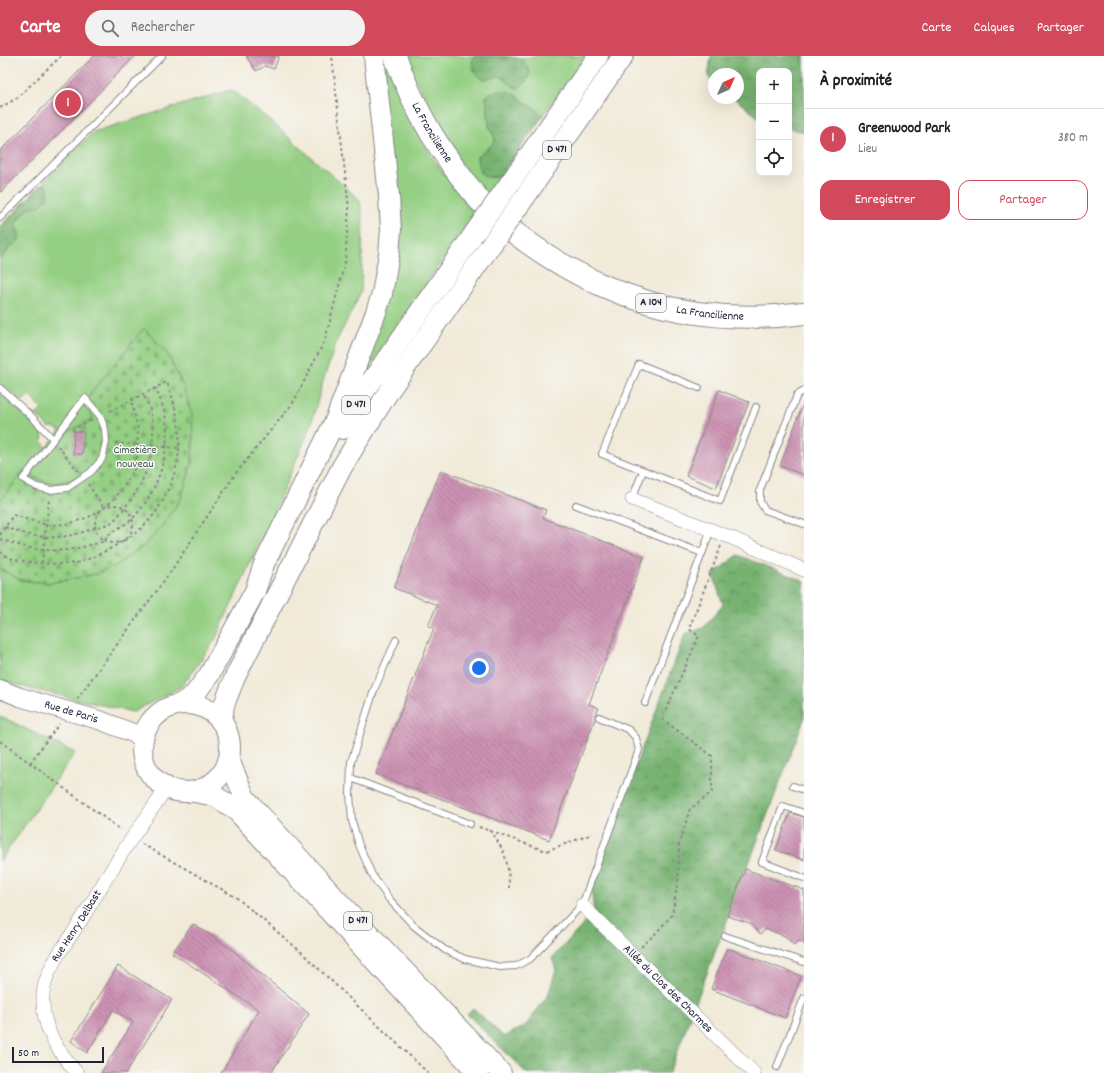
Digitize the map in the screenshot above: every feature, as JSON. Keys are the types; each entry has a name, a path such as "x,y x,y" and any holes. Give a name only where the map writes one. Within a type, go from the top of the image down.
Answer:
{"highway":[{"name":"La Francilienne","path":"395,56 410,95 434,140 449,163 480,201"},
{"name":"La Francilienne","path":"515,233 542,252 585,277 628,296 657,305 684,311 730,316 770,316 804,313"}],"main road":[{"path":"254,590 264,564 335,421 382,294 390,254 391,230 389,196 374,56"},
{"name":"D 471","path":"180,704 194,695 209,675 254,590 269,569 361,396 598,56"},
{"name":"D 471","path":"222,722 224,705 235,678 342,467 366,426 623,56"},
{"path":"192,704 203,707 214,713 222,722 227,730 230,740 230,750 229,760 224,771 217,780 207,787 195,792 181,792 166,788 154,779 146,767 142,752 143,737 149,724 159,712 173,705 192,704"},
{"name":"D 471","path":"229,760 245,798 250,804 338,901 501,1073"},
{"name":"D 471","path":"195,792 216,796 235,809 478,1073"}],"street":[{"path":"632,499 725,535 804,570"},
{"name":"Rue de Paris","path":"0,689 20,697 102,721 143,737"},
{"name":"Rue Henry Delbast","path":"77,1073 59,1051 46,1024 43,1010 43,995 46,981 56,959 132,838 166,788"},
{"name":"Allée du Clos des Charmes","path":"582,905 754,1073"}],"lane":[{"path":"0,218 162,56"},
{"path":"699,388 639,364 602,454 720,501 756,407"},
{"path":"0,388 33,418 53,439"},
{"path":"804,391 797,395 760,490 760,502 765,510 804,524"},
{"path":"85,398 100,416 105,429 106,442 102,460 91,472 67,488 50,490 37,487 23,479 53,439 85,398"},
{"path":"632,499 643,471"},
{"path":"576,505 702,553"},
{"path":"645,703 711,530"},
{"path":"396,640 374,690 351,762 350,794 352,821 359,845 372,875 389,899 414,926 445,950 465,959 500,967 516,966 530,959 582,905 639,750 636,738 629,730 600,717"},
{"path":"351,778 470,824"},
{"path":"793,786 804,790"},
{"path":"804,813 783,806 762,862 804,878"},
{"path":"725,936 804,962"},
{"path":"777,1067 804,998"}],"path":[{"path":"0,108 2,105 17,98 61,56"},
{"path":"30,763 169,574 236,473 293,403 324,340 345,262 349,209 332,56"},
{"path":"0,552 15,560 42,564 78,562 99,554 142,528 156,512 167,492 175,471 179,448 179,426 175,404 167,382 53,439"},
{"path":"0,539 22,547 43,551 67,550 84,547 104,540 132,519 153,488 161,470 166,447 166,419 156,388"},
{"path":"5,527 23,534 44,538 78,534 112,522 136,493 146,471 152,446 151,414 143,394"},
{"path":"0,535 13,515 46,525 68,524 90,517 104,508 114,505 128,511 132,519 132,531 124,540 114,543 104,540 97,533 95,528 96,516 104,508 115,498 133,471 137,457 138,429 132,400"},
{"path":"106,442 179,448"},
{"path":"42,564 50,490"},
{"path":"632,954 655,934 672,915 678,882 679,844 690,809 712,792 712,756 662,720 699,636 689,629 725,535"},
{"path":"0,741 132,838 237,898 300,951 428,1073"},
{"path":"470,824 546,851 592,834"},
{"path":"489,830 501,845 506,856 509,871 509,888"}],"green space":[{"path":"381,56 385,56 412,123 423,143 444,174 474,213 386,341 351,400 383,305"},
{"path":"404,56 500,56 520,58 541,56 585,56 486,195 446,144"},
{"path":"474,56 520,58 529,70 529,77 523,85 518,88 514,87 500,76 488,79 481,78 476,73 473,66 472,62"},
{"path":"711,56 804,56 804,132 792,129 792,68 756,68 756,116 742,104 744,104 744,68 709,68"},
{"path":"230,90 263,115 360,200 363,223 361,292 337,340 324,378 310,428 215,640 182,686 133,712 32,689 0,680 0,569 21,580 50,583 96,574 115,566 146,544 164,524 181,498 192,463 144,328 95,388 84,405 94,419 64,434 81,474 66,482 52,483 38,479 23,471 0,501 0,393 43,433 42,441 46,448 60,430 52,427 49,428 36,415 42,409 29,395 22,402 0,383 0,227 93,132"},
{"path":"497,91 513,93 538,110 543,116 500,176 490,178 483,175 481,172 477,157 493,144 495,139 489,126 486,97 490,93"},
{"path":"42,184 45,184 48,188 48,197 40,206 31,207 20,217 15,225 19,232 19,240 0,260 0,227"},
{"name":"Cimetière nouveau","path":"144,328 167,353 183,386 192,415 192,463 181,498 164,524 146,544 115,566 96,574 50,583 21,580 0,569 0,501 23,471 38,479 52,483 66,482 81,474 56,443 64,434 93,419 91,413 83,406 95,388"},
{"path":"738,555 804,581 804,719 669,1073 526,1073 467,1014 473,1008 504,1037 526,1025 548,995 556,970 552,958 594,913 591,884 685,634 703,628 723,605 713,574"},
{"path":"0,716 75,753 0,861"}],"building":[{"path":"94,56 135,56 0,193 0,151"},
{"path":"246,56 279,56 274,69 265,66 256,71"},
{"path":"719,390 749,402 716,488 686,476"},
{"path":"803,404 804,405 804,475 780,466"},
{"path":"74,431 84,432 82,454 73,454"},
{"path":"441,470 546,510 543,518 644,557 589,704 599,708 549,840 376,774 434,628 428,626 437,605 394,588"},
{"path":"790,813 804,817 804,860 776,850"},
{"path":"745,869 804,890 804,943 799,941 794,945 785,936 766,929 760,934 750,923 727,916"},
{"path":"193,924 230,948 309,1014 271,1073 221,1073 259,1010 172,953"},
{"path":"727,948 801,976 785,1018 711,989"},
{"path":"118,966 172,1000 126,1073 101,1073 133,1022 113,1010 87,1053 71,1041"}],"place":[{"name":"Greenwood Park","path":"68,103"}]}
